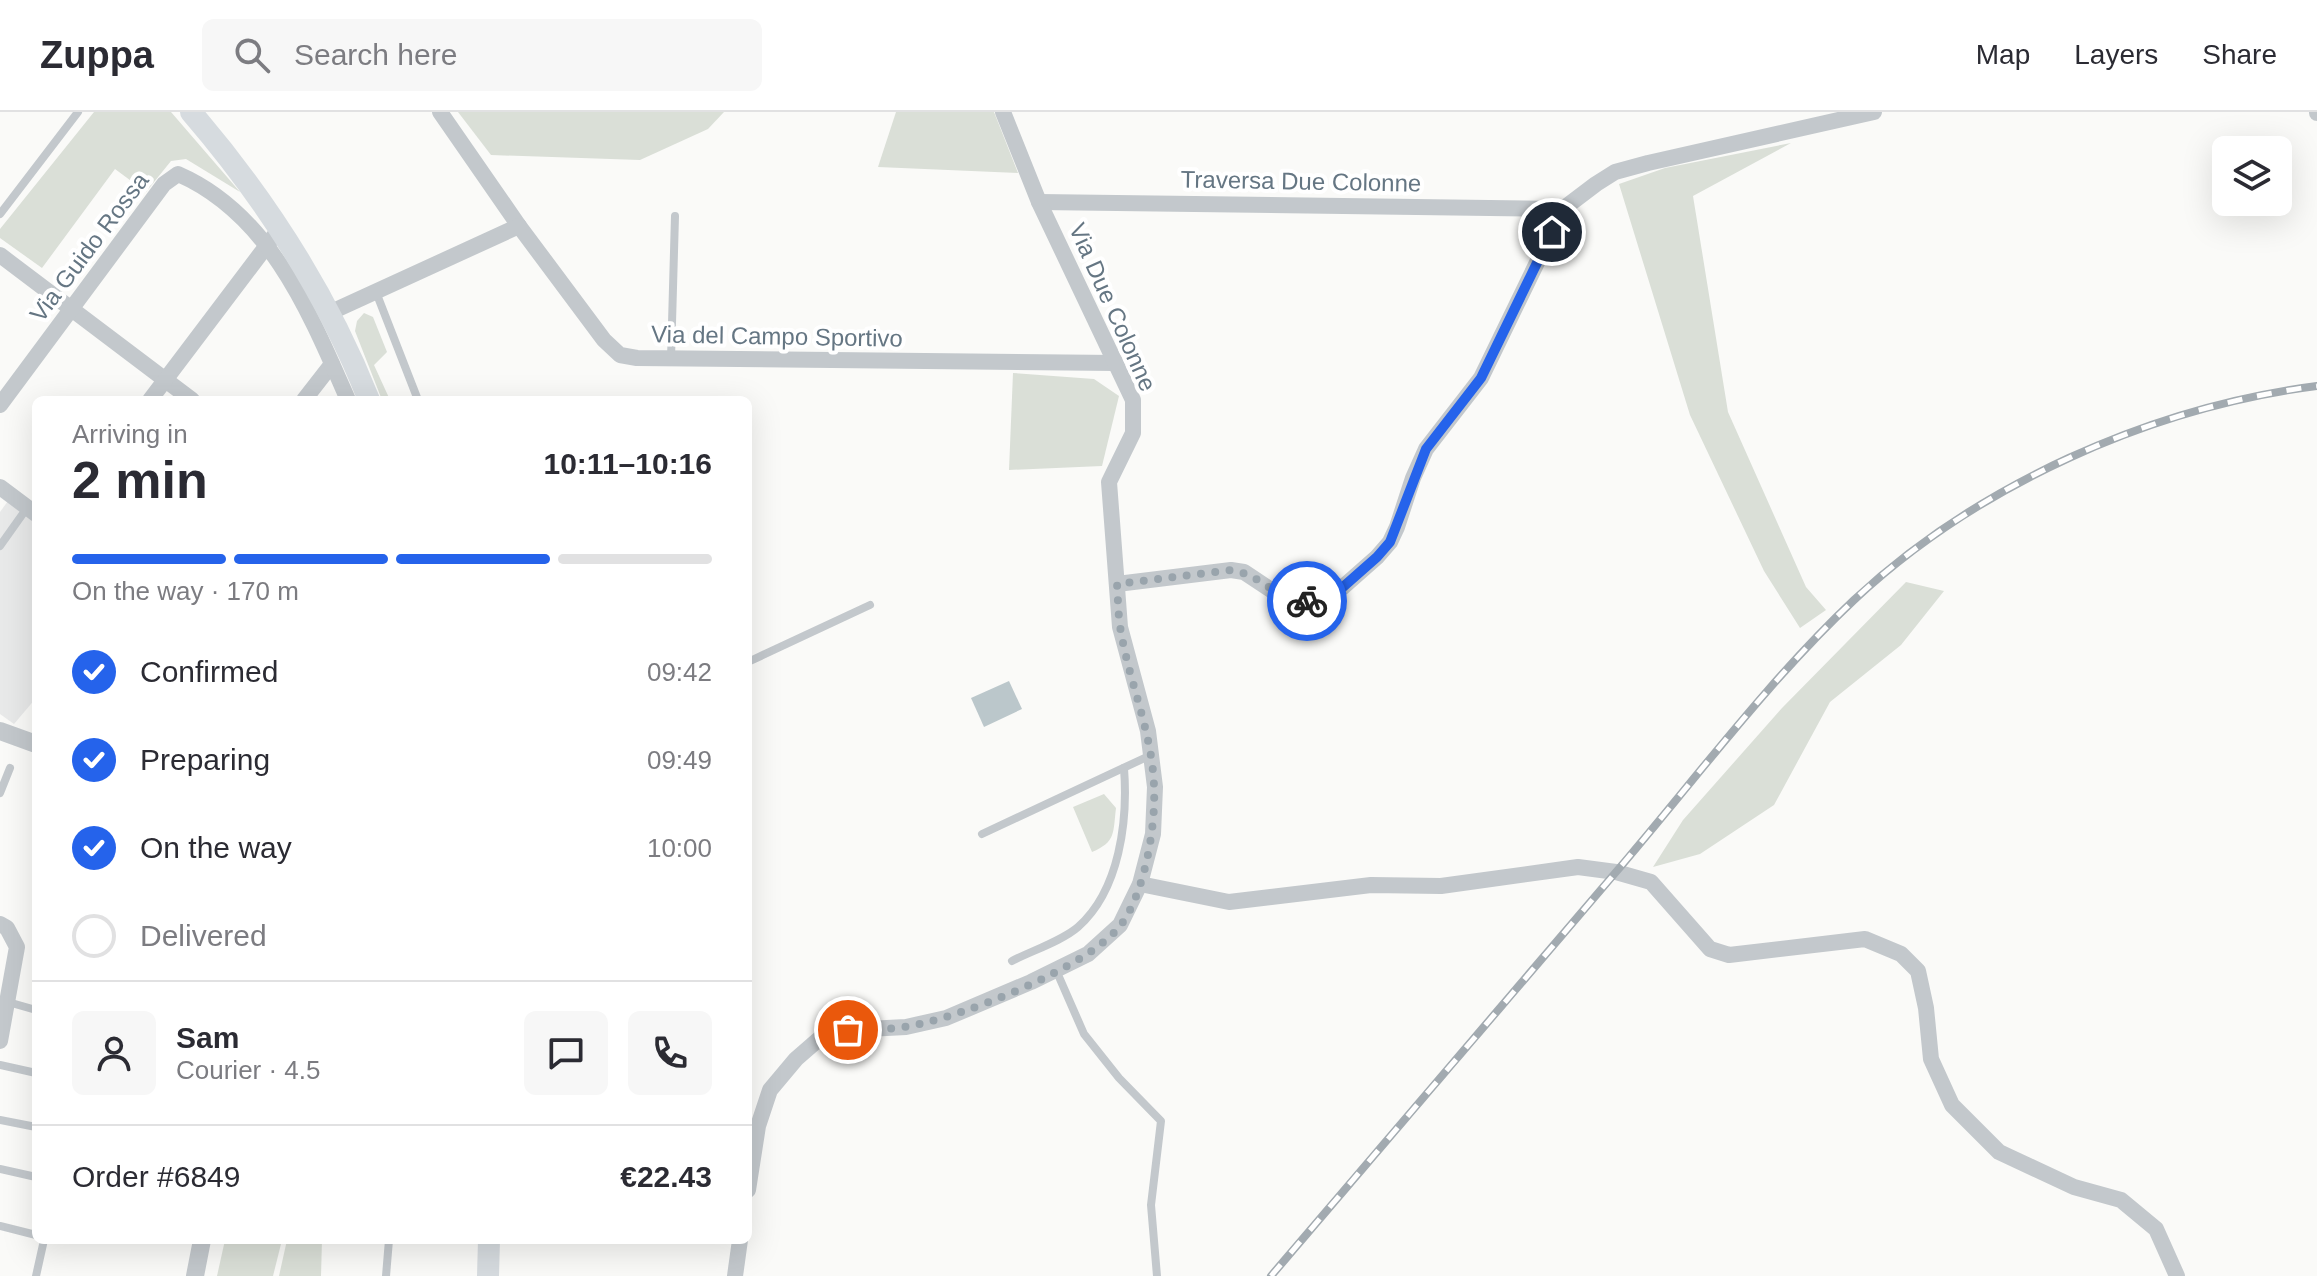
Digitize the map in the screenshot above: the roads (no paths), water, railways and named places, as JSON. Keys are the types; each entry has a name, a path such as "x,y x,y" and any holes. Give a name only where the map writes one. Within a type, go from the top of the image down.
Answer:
{"main road":[{"path":"191,112 227,154 274,236 307,268 367,396"},
{"path":"488,1276 489,1244"}],"street":[{"name":"Via del Campo Sportivo","path":"440,112 519,226 604,340 620,355 671,359 1116,363"},
{"name":"Via Due Colonne","path":"752,1164 758,1126 770,1090 796,1059 819,1039 848,1030 906,1027 946,1018 1088,954 1120,925 1140,884 1153,834 1155,787 1148,731 1120,627 1109,482 1133,433 1133,400 1039,202 1003,112"},
{"path":"1117,584 1231,570 1244,572 1280,596 1298,601 1314,601 1343,587 1390,542 1426,449 1481,378 1563,209 1615,172 1874,112"},
{"name":"Via Guido Rossa","path":"0,405 164,184 178,174 203,185 250,224 274,236"},
{"name":"Traversa Due Colonne","path":"1039,202 1563,209"},
{"path":"329,313 519,226"},
{"path":"274,236 290,279 346,396"},
{"path":"153,396 274,236"},
{"path":"0,255 187,396"},
{"path":"307,396 332,364"},
{"path":"0,487 32,511"},
{"path":"0,731 32,743"},
{"path":"1140,884 1229,902 1371,885 1441,886 1578,867 1616,872 1651,882 1710,949 1729,955 1865,939 1901,954 1918,971 1926,1008 1931,1059 1952,1105 1999,1152 2074,1187 2121,1200 2156,1229 2177,1276"},
{"path":"0,924 7,928 16,944 0,1041"},
{"path":"0,952 16,944"},
{"path":"195,1276 201,1244"},
{"path":"735,1276 739,1244"}],"lane":[{"path":"0,214 78,112"},
{"path":"671,359 675,216"},
{"path":"375,292 416,396"},
{"path":"0,546 32,511"},
{"path":"752,660 870,605"},
{"path":"982,834 1151,755"},
{"path":"0,793 10,768"},
{"path":"1012,961 1077,928 1103,898 1124,833 1124,768"},
{"path":"1056,970 1084,1034 1119,1078 1161,1121 1151,1205 1157,1276"},
{"path":"4,1003 32,1009"},
{"path":"0,1065 32,1072"},
{"path":"0,1120 32,1126"},
{"path":"0,1169 32,1176"},
{"path":"0,1226 32,1234"},
{"path":"36,1276 43,1244"},
{"path":"386,1276 389,1244"}],"railway":[{"path":"1271,1276 1761,698 1822,631 1902,559 1955,521 2011,487 2069,458 2192,412 2317,386"}]}
